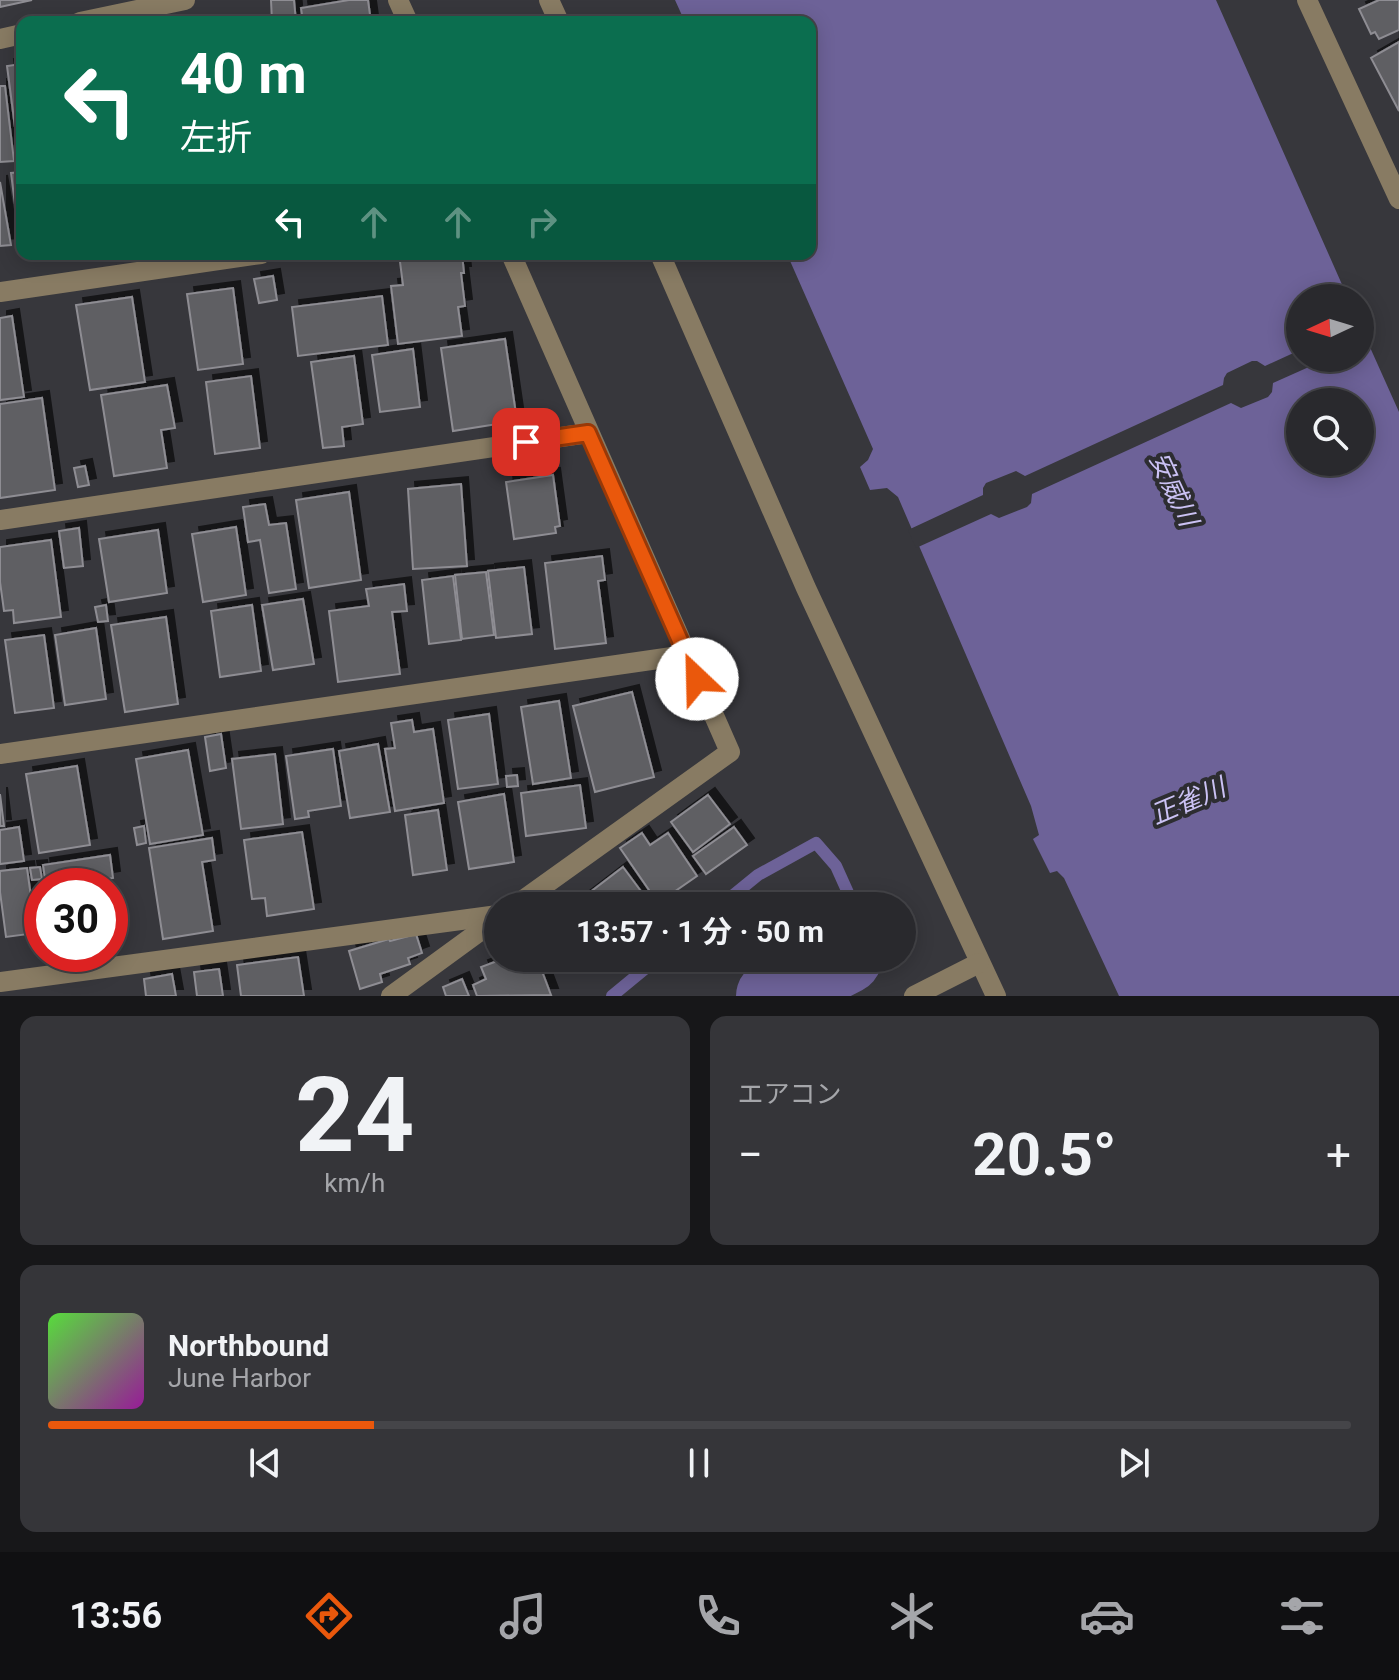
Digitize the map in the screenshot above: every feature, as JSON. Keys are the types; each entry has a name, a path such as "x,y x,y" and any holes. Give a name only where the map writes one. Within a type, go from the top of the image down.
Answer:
{"street":[{"path":"109,16 185,0"},
{"path":"1307,0 1399,199"},
{"path":"0,292 220,260"},
{"path":"514,260 730,752 535,892"},
{"path":"663,260 806,588 996,996"},
{"path":"0,520 588,433"},
{"path":"0,754 686,655"},
{"path":"0,982 484,919"},
{"path":"391,996 484,927"},
{"path":"914,996 979,963"}],"water":[{"name":"安威川","path":"675,0 1216,0 1342,284 1286,284 1286,372 1374,372 1374,356 1399,412 1399,996 1119,996 1064,878 1057,871 1050,873 1033,839 1039,835 1031,806 898,497 887,488 870,490 860,467 873,449 790,260 816,260 816,16 682,16"}],"pier":[{"path":"1286,356 1286,372 1298,372 1273,383 1268,397 1241,408 1231,403 1032,494 1027,507 999,518 991,514 916,548 908,530 983,495 986,483 1016,471 1025,476 1223,385 1227,373 1252,361 1265,366"}],"building":[{"path":"0,0 32,0 0,7"},
{"path":"271,0 294,0 295,16 272,16"},
{"path":"368,0 370,16 302,16 301,8"},
{"path":"1379,0 1399,0 1399,30 1379,39 1375,32 1371,34 1359,9"},
{"path":"1399,42 1399,111 1371,58"},
{"path":"16,65 16,135 7,66"},
{"path":"0,86 5,86 14,161 0,162"},
{"path":"11,173 16,173 16,212"},
{"path":"0,182 11,245 0,246"},
{"path":"400,260 463,260 465,306 458,307 462,336 398,344 391,286 403,285"},
{"path":"273,276 277,300 259,303 254,279"},
{"path":"233,288 243,364 198,370 187,294"},
{"path":"382,296 388,345 298,356 292,307"},
{"path":"132,297 145,382 90,390 76,305"},
{"path":"12,316 24,397 0,400 0,318"},
{"path":"505,339 517,421 453,431 441,348"},
{"path":"413,349 420,407 380,412 372,355"},
{"path":"354,356 363,424 342,427 344,446 323,448 311,362"},
{"path":"251,376 260,448 215,454 206,382"},
{"path":"167,385 175,428 161,430 167,468 114,476 101,395"},
{"path":"42,398 55,490 0,498 0,404"},
{"path":"85,466 89,485 78,487 74,468"},
{"path":"553,475 560,526 555,527 556,533 514,539 506,482"},
{"path":"461,484 467,566 413,569 408,489"},
{"path":"349,492 361,580 309,588 296,500"},
{"path":"265,504 269,525 286,523 296,589 269,593 260,540 248,542 243,507"},
{"path":"236,527 246,595 203,602 192,534"},
{"path":"79,528 83,566 64,568 59,531"},
{"path":"158,530 167,593 109,602 99,539"},
{"path":"51,540 61,617 14,623 13,610 4,611 0,547"},
{"path":"602,556 605,580 598,581 606,643 555,649 545,563"},
{"path":"524,567 532,634 496,638 488,571"},
{"path":"486,572 494,635 462,639 455,575"},
{"path":"453,576 461,640 429,644 422,580"},
{"path":"404,584 407,611 392,612 400,674 338,682 329,611 369,606 366,589"},
{"path":"303,599 314,664 273,670 262,605"},
{"path":"106,605 108,621 98,622 95,607"},
{"path":"252,605 261,671 220,677 211,611"},
{"path":"166,617 178,704 125,712 111,625"},
{"path":"96,628 106,699 65,705 55,635"},
{"path":"44,635 54,708 15,713 5,640"},
{"path":"632,692 654,777 595,792 573,706"},
{"path":"559,701 571,778 533,784 521,707"},
{"path":"489,714 498,784 458,789 448,720"},
{"path":"412,720 414,732 433,729 444,803 395,811 385,749 395,748 391,723"},
{"path":"221,734 226,768 210,771 205,737"},
{"path":"378,744 390,812 350,818 339,751"},
{"path":"333,749 341,806 308,811 309,817 295,819 286,756"},
{"path":"188,750 203,835 150,844 136,759"},
{"path":"275,754 283,824 241,829 232,759"},
{"path":"77,766 90,845 39,853 26,774"},
{"path":"517,775 518,786 507,787 506,776"},
{"path":"580,785 586,828 526,836 521,793"},
{"path":"0,794 4,826 0,826"},
{"path":"504,794 514,862 469,869 458,802"},
{"path":"708,795 730,824 693,852 671,822"},
{"path":"438,810 447,870 413,875 405,815"},
{"path":"144,826 146,843 137,845 134,828"},
{"path":"19,827 24,861 0,864 0,830"},
{"path":"734,827 747,845 706,874 693,856"},
{"path":"302,832 314,909 267,916 265,898 252,899 244,840"},
{"path":"642,833 650,845 668,833 697,876 674,892 650,892 620,848"},
{"path":"212,838 215,860 202,862 213,931 163,939 149,848"},
{"path":"110,855 112,868 43,868 43,865"},
{"path":"623,867 642,892 590,892"},
{"path":"24,868 24,935 6,937 0,871"},
{"path":"416,934 422,953 408,958 410,964 380,974 382,982 360,989 349,951"},
{"path":"298,957 304,996 241,996 237,965"},
{"path":"484,966 484,972 542,972 551,995 477,996 473,985 486,979 481,967"},
{"path":"219,969 223,996 197,996 194,972"},
{"path":"172,974 176,996 146,996 144,979"},
{"path":"462,979 469,996 446,996 443,987"}],"waterway":[{"path":"737,892 758,875 816,843 836,866 848,892"},
{"path":"612,996 641,972"},
{"name":"正雀川","path":"772,996 819,972"}],"route":[{"path":"526,442 588,433 697,679"}]}
